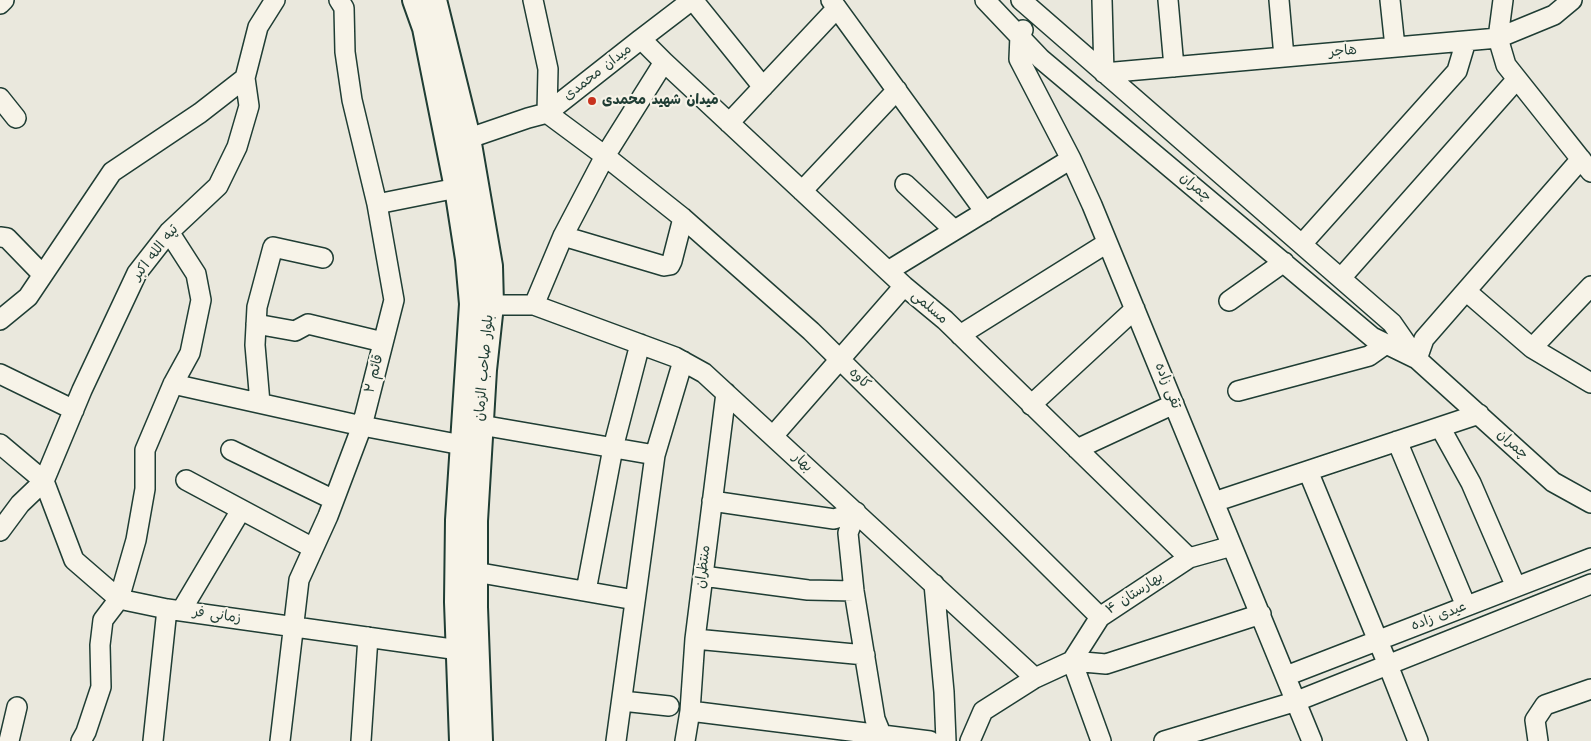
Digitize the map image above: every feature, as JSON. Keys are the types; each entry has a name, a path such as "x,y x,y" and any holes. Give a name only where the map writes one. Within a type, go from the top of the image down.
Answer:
{"main road":[{"name":"بلوار صاحب الزمان","path":"415,0 459,142 490,266 490,305 475,521 480,741"},
{"name":"بلوار صاحب الزمان","path":"434,0 444,35 459,142 457,188 468,259 472,304 458,520 457,602 462,741"}],"street":[{"path":"0,4 4,0"},
{"name":"تپه الله اکبر","path":"0,531 20,504 44,480 137,273 169,232 218,186 237,147 249,106 245,78 258,26 275,0"},
{"name":"قائم ۲","path":"280,741 299,580 334,500 362,426 394,300 377,204 352,100 345,52 344,8 339,0"},
{"path":"533,0 548,69 547,113"},
{"path":"640,39 692,0 762,87"},
{"name":"چمران","path":"985,0 1042,59 1372,337 1417,359"},
{"name":"چمران","path":"1021,0 1392,323 1417,359 1553,482 1591,503"},
{"path":"1102,0 1104,73"},
{"path":"1168,0 1174,67"},
{"path":"1279,0 1284,57"},
{"path":"1390,0 1395,47"},
{"path":"1417,359 1424,339 1466,291 1586,165 1506,65 1498,38 1503,0"},
{"name":"هاجر","path":"1104,73 1498,38 1554,15 1572,0"},
{"path":"729,123 834,4 985,212"},
{"path":"1020,35 1036,12"},
{"name":"تقی زاده","path":"1020,35 1019,60 1071,159 1107,242 1312,741"},
{"name":"میدان محمدی","path":"547,113 640,39 664,62"},
{"path":"1302,244 1456,71 1466,41"},
{"path":"490,305 534,305 563,236 605,156 664,62"},
{"name":"مسلمی","path":"664,62 904,286 960,335 1189,558"},
{"path":"0,320 28,297 112,172 200,113 245,78"},
{"path":"1341,278 1518,79"},
{"path":"802,191 896,90"},
{"path":"0,98 16,118"},
{"path":"459,142 547,113"},
{"path":"547,113 605,156"},
{"name":"کاوه","path":"605,156 683,218 811,331 1100,617"},
{"path":"888,271 1071,159"},
{"path":"905,184 954,230"},
{"path":"377,204 457,188"},
{"path":"563,236 664,266 670,265 672,261 683,218"},
{"path":"81,741 86,732 101,687 100,645 103,620 119,599 136,540 145,489 145,450 173,384 190,353 201,300 196,274 169,232"},
{"path":"0,237 7,238 42,274"},
{"path":"960,335 1107,242"},
{"path":"260,403 255,345 257,307 273,247 323,258"},
{"path":"1229,301 1284,262"},
{"path":"773,436 904,286"},
{"path":"1532,348 1591,286"},
{"path":"1466,291 1532,348 1591,383"},
{"name":"بهار","path":"534,305 683,361 704,373 1035,678"},
{"path":"1031,405 1135,309"},
{"path":"256,324 295,331 308,324 383,342"},
{"path":"586,592 612,448 640,344"},
{"path":"1238,391 1369,356 1386,344"},
{"path":"616,741 655,455 683,361"},
{"path":"2,380 74,410"},
{"path":"173,384 362,426 462,445"},
{"name":"منتظران","path":"685,741 690,711 695,639 726,393"},
{"path":"1077,449 1174,404"},
{"path":"1214,502 1479,414"},
{"path":"481,425 655,455"},
{"path":"1440,427 1471,483 1516,587"},
{"path":"1397,442 1466,606"},
{"path":"0,444 44,480"},
{"path":"231,450 334,500"},
{"path":"1308,471 1418,741"},
{"name":"زمانی فر","path":"44,480 74,560 119,599 174,610 458,650"},
{"path":"186,480 313,548"},
{"path":"712,501 834,519 856,512"},
{"path":"153,741 174,610 241,510"},
{"path":"856,512 848,533 854,591 875,719 882,738"},
{"name":"بهارستان ۴","path":"1072,661 1100,617 1189,558 1232,546"},
{"name":"عیدی زاده","path":"1286,676 1591,558"},
{"path":"475,572 635,600"},
{"path":"703,576 808,590 854,591"},
{"path":"934,584 944,692 946,741"},
{"name":"عیدی زاده","path":"1164,741 1297,701 1591,584"},
{"path":"970,741 984,711 1035,678 1072,661 1106,664 1261,614"},
{"path":"362,741 368,637"},
{"path":"695,639 865,655"},
{"path":"1072,661 1101,741"},
{"path":"1538,741 1535,720 1546,705 1591,689"},
{"path":"622,701 669,706"},
{"path":"9,741 17,707"},
{"path":"690,711 830,734 930,741"}],"place":[{"name":"میدان شهید محمدی","path":"592,101"}]}
